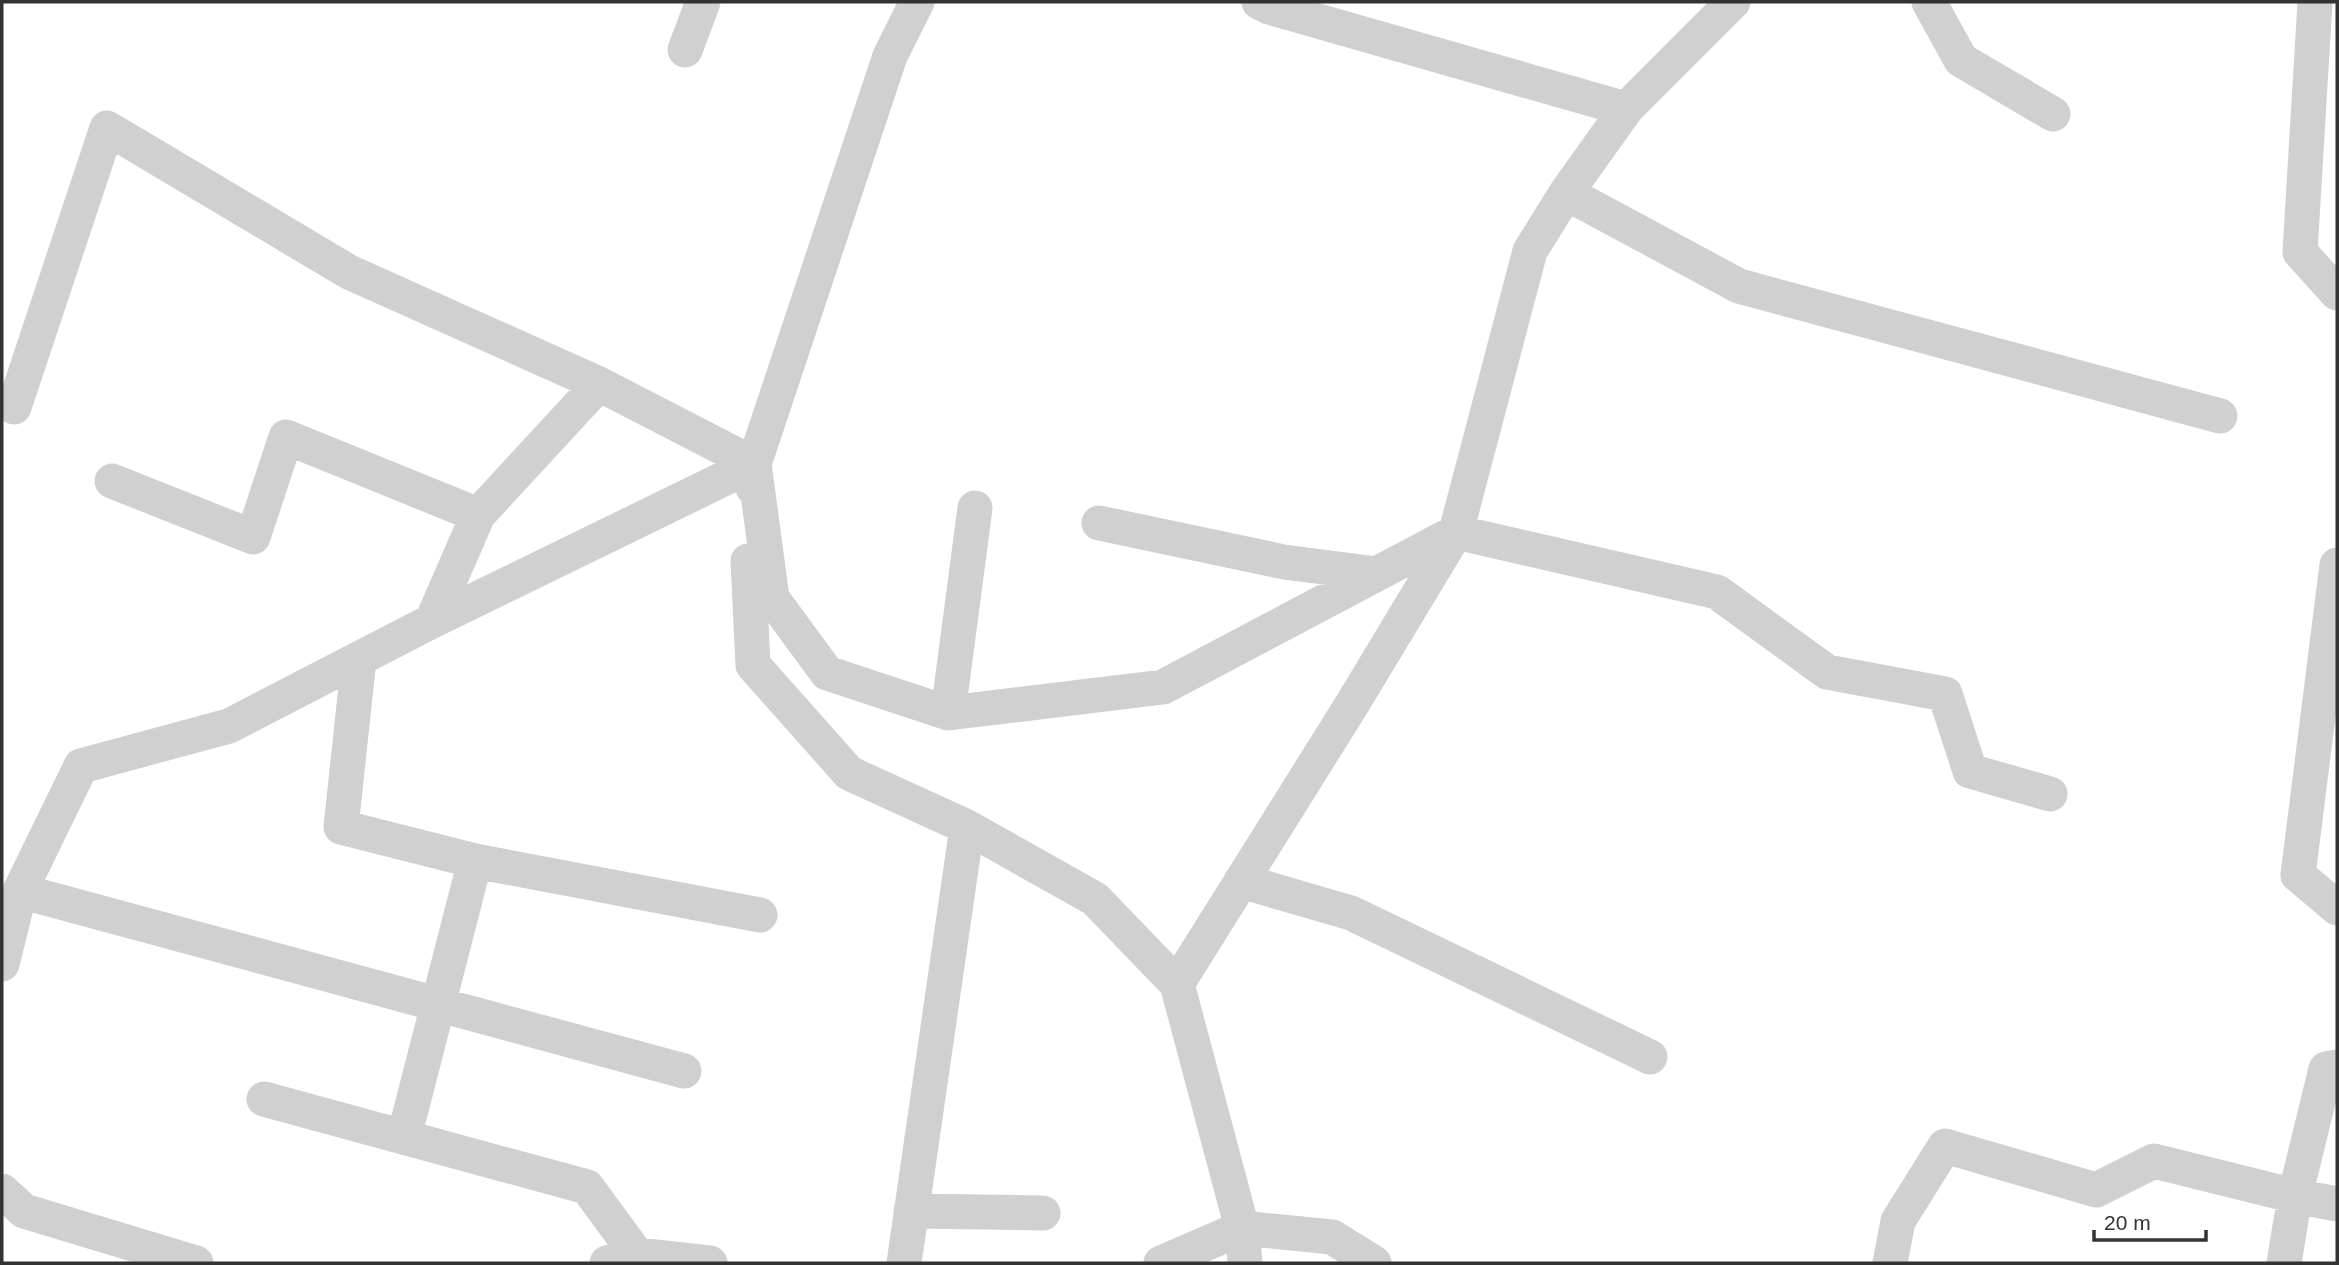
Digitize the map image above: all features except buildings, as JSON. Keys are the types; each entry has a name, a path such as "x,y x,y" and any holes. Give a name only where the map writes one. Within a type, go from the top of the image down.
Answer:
{"street":[{"path":"685,50 703,2"},
{"path":"917,2 890,56 754,464 747,576 753,665 849,773 967,827 1095,899 1177,985 1242,1228 1245,1263"},
{"path":"1259,2 1626,109"},
{"path":"1177,985 1456,532 1530,251 1566,192 1626,109 1733,2"},
{"path":"1929,2 1961,61 2053,114"},
{"path":"2315,2 2300,252 2337,293"},
{"path":"13,407 107,128 349,272 599,384 754,464"},
{"path":"1566,192 1739,286 2220,416"},
{"path":"432,621 478,515 599,384"},
{"path":"112,481 253,537 286,437 478,515"},
{"path":"2,964 20,891 81,766 229,726 432,621 754,464"},
{"path":"754,464 772,598 827,673 948,713 1163,687 1456,532 1717,592 1827,672 1945,694 1970,771 2050,794"},
{"path":"948,713 975,508"},
{"path":"1099,523 1284,562 1377,574"},
{"path":"2337,565 2333,636 2298,875 2337,908"},
{"path":"359,659 341,827 475,861 760,915"},
{"path":"904,1263 967,827"},
{"path":"404,1137 475,861"},
{"path":"1241,881 1351,913 1650,1057"},
{"path":"20,891 684,1071"},
{"path":"2284,1263 2295,1196 2326,1069 2337,1067"},
{"path":"264,1099 587,1186 622,1259 710,1263"},
{"path":"1890,1263 1898,1221 1945,1146 2096,1190 2154,1161 2337,1204"},
{"path":"2,1191 24,1211 196,1263"},
{"path":"911,1211 1044,1213"},
{"path":"1161,1263 1242,1228 1332,1237 1374,1263"}]}
